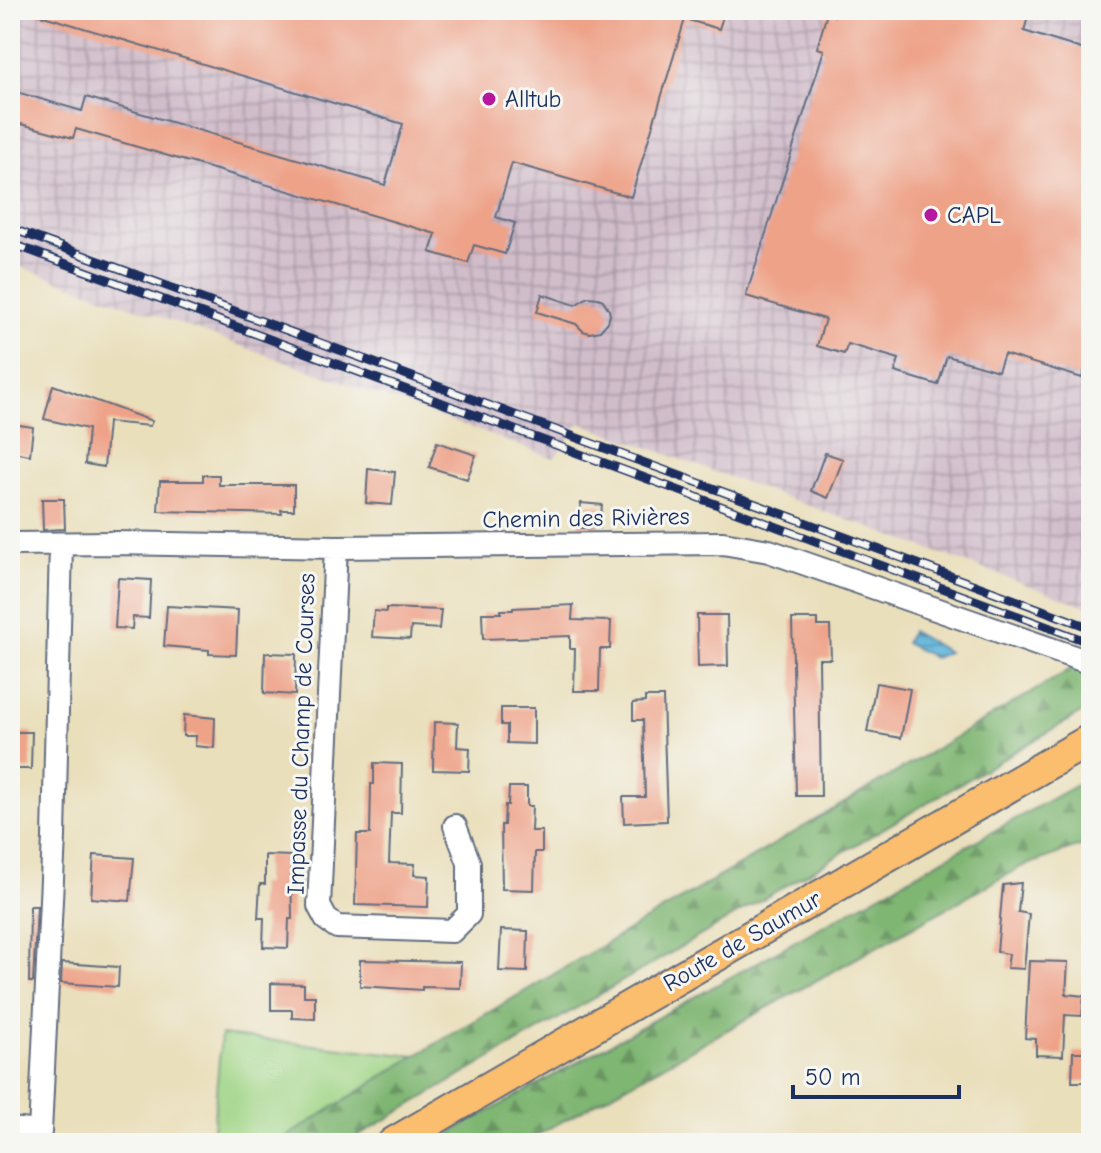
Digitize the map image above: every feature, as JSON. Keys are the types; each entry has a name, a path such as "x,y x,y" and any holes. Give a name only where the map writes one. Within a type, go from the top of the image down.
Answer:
{"main road":[{"name":"Route de Saumur","path":"393,1143 1091,739"}],"street":[{"name":"Chemin des Rivières","path":"10,544 336,547 723,543 769,551 1091,663"},
{"path":"10,1129 40,1137 54,837 61,544"},
{"name":"Impasse du Champ de Courses","path":"336,547 319,906 326,919 337,927 452,931 469,914 469,863 455,826"}],"shaded area":[{"path":"10,10 1091,10 1091,608 580,423 554,458 10,263"}],"green space":[{"path":"1073,668 1091,677 1091,707 351,1140 352,1143 277,1143 415,1056"},
{"path":"1091,777 1091,842 1021,867 523,1143 432,1143"},
{"path":"221,1035 415,1056 277,1143 212,1143"}],"water":[{"path":"911,631 948,652 935,658 905,643"}],"building":[{"name":"Alltub","path":"38,10 725,10 719,29 685,19 631,197 512,163 496,217 515,223 505,254 474,245 468,263 430,252 436,234 76,129 73,138 10,121 10,90 82,111 86,97 385,185 403,124 37,14"},
{"name":"CAPL","path":"836,10 1030,10 1024,31 1091,52 1091,364 1087,363 1082,378 1004,354 998,371 947,356 938,385 895,372 899,359 848,344 844,354 817,346 825,319 746,296 824,50 817,48 827,13 834,16"},
{"path":"542,294 575,305 588,297 603,300 609,310 608,322 600,331 590,333 576,324 537,312"},
{"path":"53,385 152,421 150,426 108,422 104,467 85,464 88,429 44,419"},
{"path":"13,424 33,427 30,455 11,452"},
{"path":"437,442 476,455 467,479 429,467"},
{"path":"825,453 843,459 828,498 811,491"},
{"path":"368,469 395,472 392,505 366,503"},
{"path":"203,475 219,475 219,485 294,485 294,510 281,510 282,514 158,511 160,481 203,481"},
{"path":"42,499 64,499 65,529 43,530"},
{"path":"581,503 602,505 600,528 578,528"},
{"path":"118,578 151,580 149,618 133,617 132,629 115,628"},
{"path":"573,605 572,620 611,621 610,649 600,649 599,691 574,691 575,649 570,649 570,636 483,639 482,613"},
{"path":"167,606 238,610 236,655 164,646"},
{"path":"386,608 441,610 439,629 411,627 410,639 372,637 374,611 386,612"},
{"path":"697,615 727,615 728,666 698,667"},
{"path":"792,619 818,619 818,626 830,626 831,659 819,659 821,796 796,796"},
{"path":"265,653 296,654 295,695 264,693"},
{"path":"876,683 910,689 901,738 867,732"},
{"path":"645,697 663,697 667,821 624,823 623,797 645,797 643,720 633,720 633,703 645,702"},
{"path":"501,708 534,708 534,744 507,743 507,725 501,725"},
{"path":"184,715 215,718 214,748 195,746 196,736 183,736"},
{"path":"434,722 458,723 457,747 470,748 469,771 433,770"},
{"path":"10,732 32,732 31,769 10,769"},
{"path":"374,763 402,764 401,813 391,813 389,863 415,864 414,875 429,876 428,907 355,905 357,834 370,834"},
{"path":"509,787 527,787 527,806 532,806 531,831 542,831 542,852 535,852 534,890 502,889 501,825 504,825"},
{"path":"94,855 134,858 130,901 91,898"},
{"path":"265,855 291,856 292,919 289,919 288,948 263,947 264,918 258,918 260,884 265,884"},
{"path":"1021,883 1018,912 1029,914 1024,969 1007,968 1009,954 997,952 1003,885"},
{"path":"30,906 37,906 33,982 29,982"},
{"path":"501,930 528,931 527,972 499,971"},
{"path":"360,960 461,962 460,988 422,987 422,990 360,986"},
{"path":"1029,961 1068,962 1066,994 1084,996 1082,1016 1065,1015 1063,1056 1036,1055 1036,1039 1025,1038"},
{"path":"62,963 119,967 118,987 61,983"},
{"path":"271,983 304,984 304,996 315,996 315,1019 292,1018 292,1010 271,1010"},
{"path":"1073,1052 1091,1052 1091,1082 1072,1082"}],"railway":[{"path":"10,228 1091,628"},
{"path":"10,243 1091,643"}],"place":[{"name":"Alltub","path":"489,99"},
{"name":"CAPL","path":"931,215"}]}
